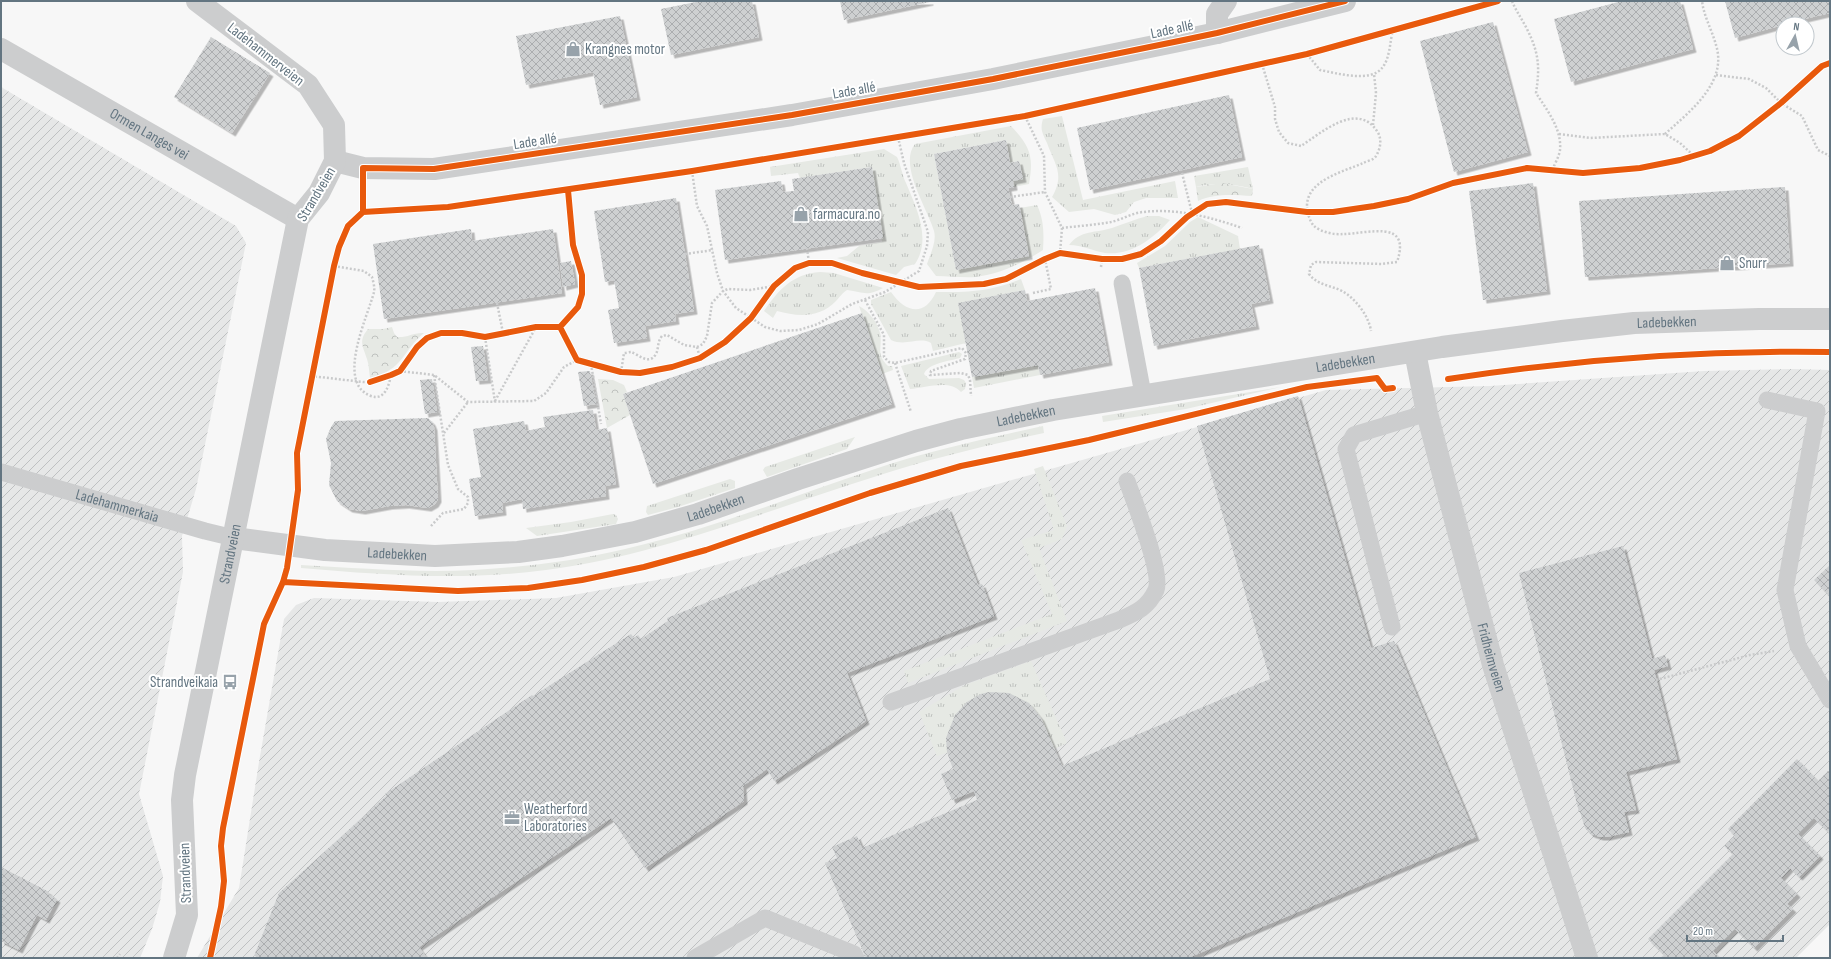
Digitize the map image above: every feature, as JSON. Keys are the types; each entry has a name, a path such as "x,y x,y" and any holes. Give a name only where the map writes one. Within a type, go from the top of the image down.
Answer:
{"street":[{"name":"Ladehammerveien","path":"197,1 308,85 334,125 335,161"},
{"path":"1217,33 1217,14 1226,1"},
{"name":"Lade allé","path":"335,161 363,168 434,169 800,113 993,79 1217,33 1345,1"},
{"name":"Ormen Langes vei","path":"1,49 298,220"},
{"name":"Strandveien","path":"174,958 187,915 182,800 185,775 298,220 319,193 335,161"},
{"name":"Ladebekken","path":"234,538 325,550 435,556 503,553 562,546 635,532 698,514 874,454 961,429 1053,410 1143,394 1562,331 1634,323 1760,319 1830,319"},
{"name":"Fridheimveien","path":"1415,352 1427,413 1493,665 1587,958"}],"lane":[{"path":"1122,283 1143,394"},
{"path":"1767,400 1823,410 1785,590 1798,646 1830,700"},
{"path":"1392,627 1346,449 1354,435 1427,413"},
{"name":"Ladehammerkaia","path":"1,472 234,538"},
{"path":"891,702 1119,620 1142,610 1156,589 1156,568 1127,481"},
{"path":"695,958 764,918 854,954 856,958"}],"path":[{"path":"1512,1 1527,28 1537,53 1539,71 1536,93 1551,116 1558,134 1560,151 1549,171 1560,172"},
{"path":"1665,134 1706,94 1716,75 1717,46 1704,14 1702,1"},
{"path":"1385,31 1400,27"},
{"path":"1306,54 1320,70 1360,76 1374,74 1382,68 1387,57 1392,29"},
{"path":"1299,55 1314,52"},
{"path":"1255,65 1269,62"},
{"path":"1262,64 1276,107 1275,119 1279,132 1288,143 1301,146 1335,123 1348,119 1363,120 1373,125 1380,136 1380,148 1375,158 1322,182 1312,189 1307,199 1307,211 1314,226 1327,232 1342,234 1375,230 1388,232 1396,235 1400,243 1400,252 1397,262 1382,264 1316,262 1311,265 1309,274 1314,280 1343,292 1357,303 1370,326 1372,337"},
{"path":"1373,125 1376,93 1374,74"},
{"path":"1716,75 1749,79 1766,88 1781,103 1802,116 1818,150 1830,156"},
{"path":"1775,108 1787,98"},
{"path":"1018,117 1033,114"},
{"path":"1026,116 1044,156 1045,192 1062,228 1063,254 1039,262"},
{"path":"1558,134 1590,138 1665,134 1696,155"},
{"path":"890,138 906,136"},
{"path":"692,171 698,206 707,226 717,274 723,291 736,308 753,315 765,328 780,331 799,330 818,324 852,304 904,284 919,271 928,246 928,232 904,163 898,137"},
{"path":"1687,158 1696,155"},
{"path":"684,172 700,169"},
{"path":"1181,169 1192,213"},
{"path":"1010,198 1045,192"},
{"path":"1182,222 1192,213 1202,208"},
{"path":"1062,228 1112,222 1141,212 1168,211 1192,213 1242,228"},
{"path":"807,248 809,263"},
{"path":"685,254 713,250"},
{"path":"1096,258 1109,259"},
{"path":"1033,293 1051,289 1045,259"},
{"path":"333,274 335,263 364,270 372,277 374,290 358,340 355,362 357,381 364,393 374,397 381,396 389,388 391,375"},
{"path":"802,265 817,263"},
{"path":"888,280 904,284"},
{"path":"766,296 779,281"},
{"path":"613,370 624,372 624,353 631,352 643,359 650,358 656,354 658,342 662,336 667,335 684,345 697,347 703,344 707,336 712,303 723,291 728,289 750,290 774,286"},
{"path":"865,300 884,335 884,357 889,362 896,363 962,348 966,353 965,359 931,371 930,375 961,374 968,376 972,396"},
{"path":"495,402 497,303"},
{"path":"746,323 753,315"},
{"path":"495,402 536,328"},
{"path":"477,336 497,334"},
{"path":"697,347 700,358"},
{"path":"574,354 577,360"},
{"path":"693,360 706,354"},
{"path":"384,377 391,375 402,368 434,375 468,402 534,401 546,393 564,367 577,360 598,366"},
{"path":"896,363 911,412"},
{"path":"591,364 601,424"},
{"path":"310,383 313,368"},
{"path":"431,526 444,513 464,509 468,503 468,497 458,489 448,465 434,375"},
{"path":"312,376 370,382 377,380"},
{"path":"444,434 468,402"},
{"path":"1656,680 1750,655"},
{"path":"117,958 120,954"}],"shaded area":[{"path":"1,87 236,226 246,243 196,489 182,536 183,572 139,794 163,876 160,902 152,929 140,958 1,958"},
{"path":"1792,369 1830,370 1830,924 1796,958 197,958 239,888 284,619 296,605 314,598 438,602 556,598 674,577 1326,390 1490,386 1704,371"}],"green space":[{"path":"1062,116 1083,200 1175,181 1178,198 1146,198 1134,202 1126,212 1115,215 1094,209 1069,212 1052,197 1058,182 1058,176 1056,164 1043,134 1042,128 1043,119"},
{"path":"1011,126 1023,140 1029,152 1031,166 1029,184 1014,187 1013,181 1023,178 1019,161 1010,163 1006,140 934,154 956,270 1029,256 1020,208 1037,205 1043,227 1043,250 1011,267 985,276 936,276 927,264 935,235 916,187 910,163 911,153 915,144"},
{"path":"884,149 897,157 900,163 921,223 922,244 920,254 915,264 904,267 896,275 837,258 847,256 859,246 882,242 872,167 800,178 798,173 771,176 770,167"},
{"path":"1248,167 1253,189 1225,184 1212,184 1196,187 1194,176"},
{"path":"1222,183 1253,189 1252,196 1218,196 1205,198 1198,201 1196,187"},
{"path":"1148,216 1159,216 1170,220 1157,233 1133,249 1124,252 1105,253 1069,245 1073,240 1083,234 1106,230"},
{"path":"1198,217 1238,236 1240,249 1139,268 1137,263 1165,246 1190,222"},
{"path":"810,273 834,273 883,288 869,293 847,290 830,307 823,311 808,315 777,311 773,318 764,311 775,296 794,279"},
{"path":"1021,279 1025,290 959,303 966,343 933,351 931,343 926,341 897,342 891,340 871,304 871,300 891,292 896,299 908,308 920,309 926,306 936,292 959,292 989,289"},
{"path":"859,306 875,321 881,338 880,350 882,357 888,366 892,366 893,370 882,374"},
{"path":"392,327 397,337 424,333 402,359 390,370 370,378 368,361 362,344 363,337 368,329 383,329"},
{"path":"959,352 962,354 960,358 945,361 930,367 924,374 929,379 959,378 964,380 966,383 965,389 961,392 950,386 937,385 910,389 901,366"},
{"path":"1038,365 1040,375 974,388 972,377"},
{"path":"598,379 613,380 624,385 627,392 623,394 630,415 607,428"},
{"path":"1281,387 1186,409 1103,422 1102,416"},
{"path":"1043,426 1044,433 918,463 672,543 589,563 515,573 454,576 393,575 301,568 301,565 409,571 452,571 511,567 587,557 656,541 718,523 914,457"},
{"path":"855,437 847,449 767,477 763,470 765,467"},
{"path":"1043,466 1067,526 1062,539 1039,548 1067,621 908,683 904,671 1052,614 1021,540 1054,530 1034,469"},
{"path":"730,479 735,481 735,488 678,507 648,515 646,512 647,506"},
{"path":"613,514 616,515 618,519 616,524 537,536 526,528 571,522"},
{"path":"1031,661 1067,743 1046,753 958,749 937,756 919,712 965,685"}],"building":[{"path":"701,1 752,1 759,37 671,55 661,9"},
{"path":"840,1 930,1 930,2 844,20"},
{"path":"1622,1 1680,1 1693,49 1571,82 1554,19"},
{"path":"1725,1 1830,1 1830,13 1815,17 1775,16 1775,27 1735,38"},
{"name":"Krangnes motor","path":"620,16 637,97 600,105 593,72 526,85 516,36"},
{"path":"1493,22 1528,152 1454,172 1420,41"},
{"path":"211,37 270,73 232,133 174,97"},
{"path":"1229,95 1242,157 1090,190 1077,128"},
{"path":"1006,140 1010,163 1019,161 1023,179 1013,181 1014,187 1008,188 1012,205 1019,204 1029,256 956,270 934,154"},
{"path":"872,167 883,238 725,260 715,190 781,181 783,192 794,191 792,179"},
{"path":"1533,183 1547,291 1483,300 1469,191"},
{"path":"1785,187 1790,263 1585,277 1579,201"},
{"path":"676,198 694,311 675,314 676,321 645,326 647,338 614,343 608,310 619,308 614,280 605,282 594,211"},
{"path":"471,229 472,241 553,229 562,293 384,319 373,244"},
{"path":"1259,245 1270,300 1251,304 1256,326 1154,346 1139,268"},
{"path":"571,261 575,284 563,287 560,263"},
{"path":"1095,288 1109,362 1040,375 1038,365 972,377 958,303 1025,290 1027,301"},
{"path":"862,313 892,404 653,484 623,394"},
{"path":"483,346 488,380 476,381 471,347"},
{"path":"590,371 596,404 584,406 578,372"},
{"path":"432,379 437,412 425,414 420,380"},
{"path":"1298,396 1371,648 1394,641 1476,837 1188,958 866,958 825,863 837,858 832,847 857,836 862,848 977,800 974,791 952,800 941,774 953,769 947,752 946,738 955,715 967,702 981,694 989,692 1009,693 1029,703 1041,718 1062,766 1270,679 1197,426"},
{"path":"593,410 596,430 607,428 616,484 605,486 606,496 523,509 522,499 502,503 503,512 475,516 469,479 481,477 473,429 524,421 526,431 545,427 543,417"},
{"path":"428,418 434,427 438,499 435,504 428,508 406,505 389,506 362,511 349,509 337,501 329,485 331,463 326,439 335,421"},
{"path":"948,508 978,585 982,584 994,616 847,673 866,721 774,781 767,769 743,786 744,801 645,868 611,818 419,947 427,958 255,958 256,956 254,956 279,893 386,796 385,794 532,695 533,696 631,634 634,638 638,635 641,639 668,621 667,618"},
{"path":"1623,546 1652,659 1665,655 1668,666 1654,670 1677,759 1626,772 1636,810 1624,812 1629,832 1600,837 1591,834 1585,828 1579,812 1519,573"},
{"path":"1830,565 1830,597 1814,580"},
{"path":"1797,759 1818,781 1828,771 1830,774 1830,834 1814,818 1798,834 1820,856 1799,877 1790,868 1781,878 1797,894 1787,904 1793,909 1754,948 1735,929 1713,951 1720,958 1660,958 1664,955 1648,939 1733,854 1724,846 1735,836 1728,829"},
{"path":"1,867 49,892 48,894 57,899 46,920 37,915 19,950 1,941"}],"cycle path":[{"path":"363,212 363,168 434,169 792,115 993,79 1174,42 1217,33 1345,1"},
{"path":"210,958 221,907 224,881 221,846 223,828 264,624 283,582 287,568 298,490 297,453 334,266 339,247 348,226 363,212 448,207 692,171 1025,116 1307,54 1498,1"},
{"path":"560,327 577,360 621,372 640,373 672,367 700,358 725,342 751,318 774,286 795,268 809,263 832,263 862,273 919,287 984,284 1006,279 1060,253 1102,259 1122,259 1141,254 1161,241 1187,217 1207,204 1226,202 1307,212 1333,212 1408,199 1453,183 1527,168 1583,173 1640,168 1680,160 1710,151 1739,136 1781,103 1822,66 1830,63"},
{"path":"370,382 400,371 417,347 427,338 441,333 462,333 485,337 536,327 560,327 578,307 582,294 582,275 573,245 568,190"},
{"path":"1448,379 1543,366 1638,357 1686,354 1830,352"},
{"path":"283,582 458,591 528,588 582,580 644,567 706,550 870,493 961,466 1089,440 1307,387 1377,378 1385,389 1393,388"}],"place":[{"name":"Krangnes motor","path":"573,49"},
{"name":"farmacura.no","path":"801,214"},
{"name":"Snurr","path":"1727,263"},
{"name":"Strandveikaia","path":"230,682"},
{"name":"Weatherford Laboratories","path":"512,818"}]}
